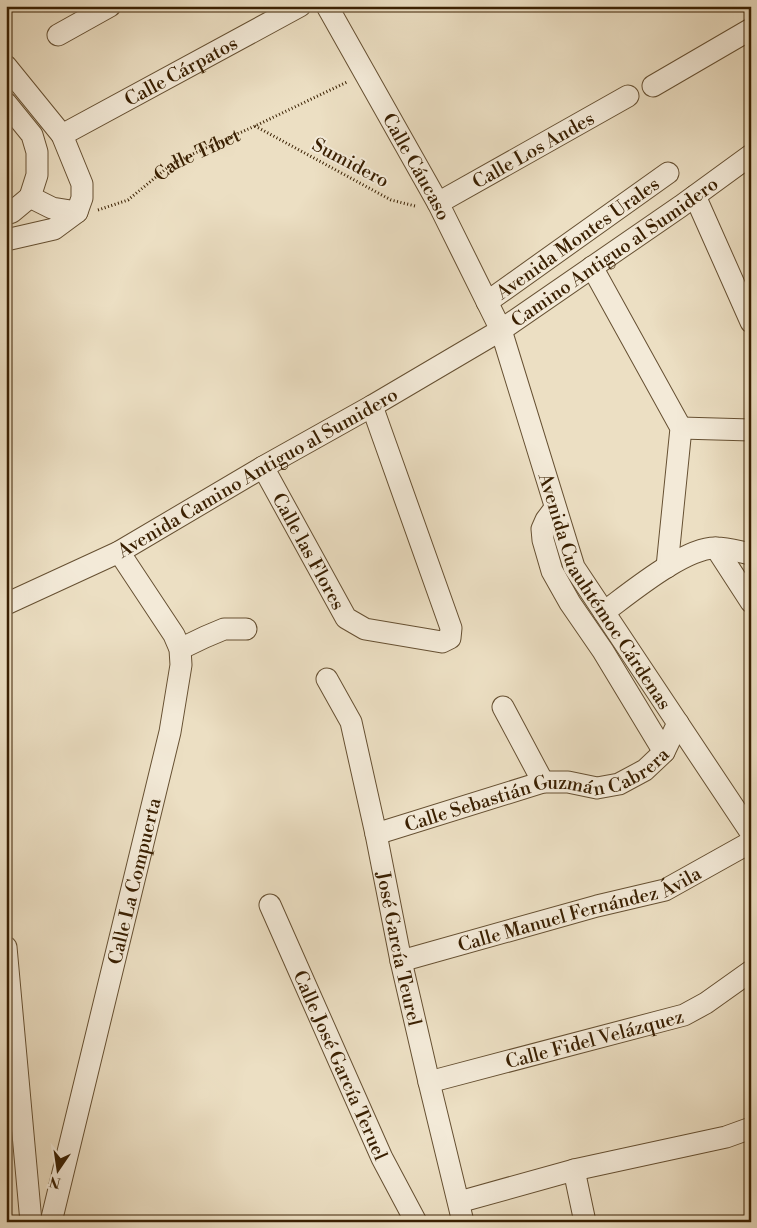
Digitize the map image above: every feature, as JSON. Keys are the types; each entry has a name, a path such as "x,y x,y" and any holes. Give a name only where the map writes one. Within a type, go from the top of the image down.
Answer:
{"street":[{"path":"58,35 110,6"},
{"name":"Calle Cárpatos","path":"62,135 300,6"},
{"name":"Calle Cáucaso","path":"327,6 438,203 501,330"},
{"path":"653,86 751,29"},
{"path":"6,66 62,135 82,184 82,198 77,212 54,229 6,240"},
{"name":"Calle Los Andes","path":"438,203 628,96"},
{"path":"6,102 32,136 37,152 37,175 30,197 12,212 6,214"},
{"name":"Camino Antiguo al Sumidero","path":"501,330 751,155"},
{"name":"Avenida Montes Urales","path":"487,302 668,173"},
{"path":"695,196 751,322"},
{"path":"30,197 52,208 77,212"},
{"path":"592,267 681,428 667,567"},
{"name":"Avenida Camino Antiguo al Sumidero","path":"6,604 119,552 501,330"},
{"name":"Avenida Cuauhtémoc Cárdenas","path":"501,330 574,567 751,833"},
{"name":"Calle las Flores","path":"263,467 346,618 365,629 442,642 450,638 451,628 372,406"},
{"path":"681,428 751,430"},
{"path":"556,508 546,520 542,529 552,571 570,603 603,651 664,752"},
{"path":"716,548 751,602"},
{"path":"604,612 667,567 697,551 716,548 751,554"},
{"name":"Calle La Compuerta","path":"52,1222 170,732 181,665 180,650 174,635 119,552"},
{"path":"180,650 224,629 246,628"},
{"name":"José García Teurel","path":"327,679 351,722 376,834 401,961 461,1212"},
{"path":"503,707 543,782"},
{"name":"Calle Sebastián Guzmán Cabrera","path":"376,834 543,782 568,782 597,788 619,784 645,770 664,752 678,723"},
{"name":"Calle Manuel Fernández Ávila","path":"401,961 597,906 665,890 751,842"},
{"name":"Calle José García Teruel","path":"270,905 382,1158 416,1222"},
{"path":"6,948 31,1222"},
{"name":"Calle Fidel Velázquez","path":"429,1082 684,1015 706,1003 751,971"},
{"path":"461,1212 574,1170 726,1137 751,1128"},
{"path":"574,1170 585,1222"}],"path":[{"name":"Calle Tíbet","path":"77,212 101,210 128,200 173,163 365,74"},
{"name":"Sumidero","path":"255,126 391,200 416,206 438,203"}]}
